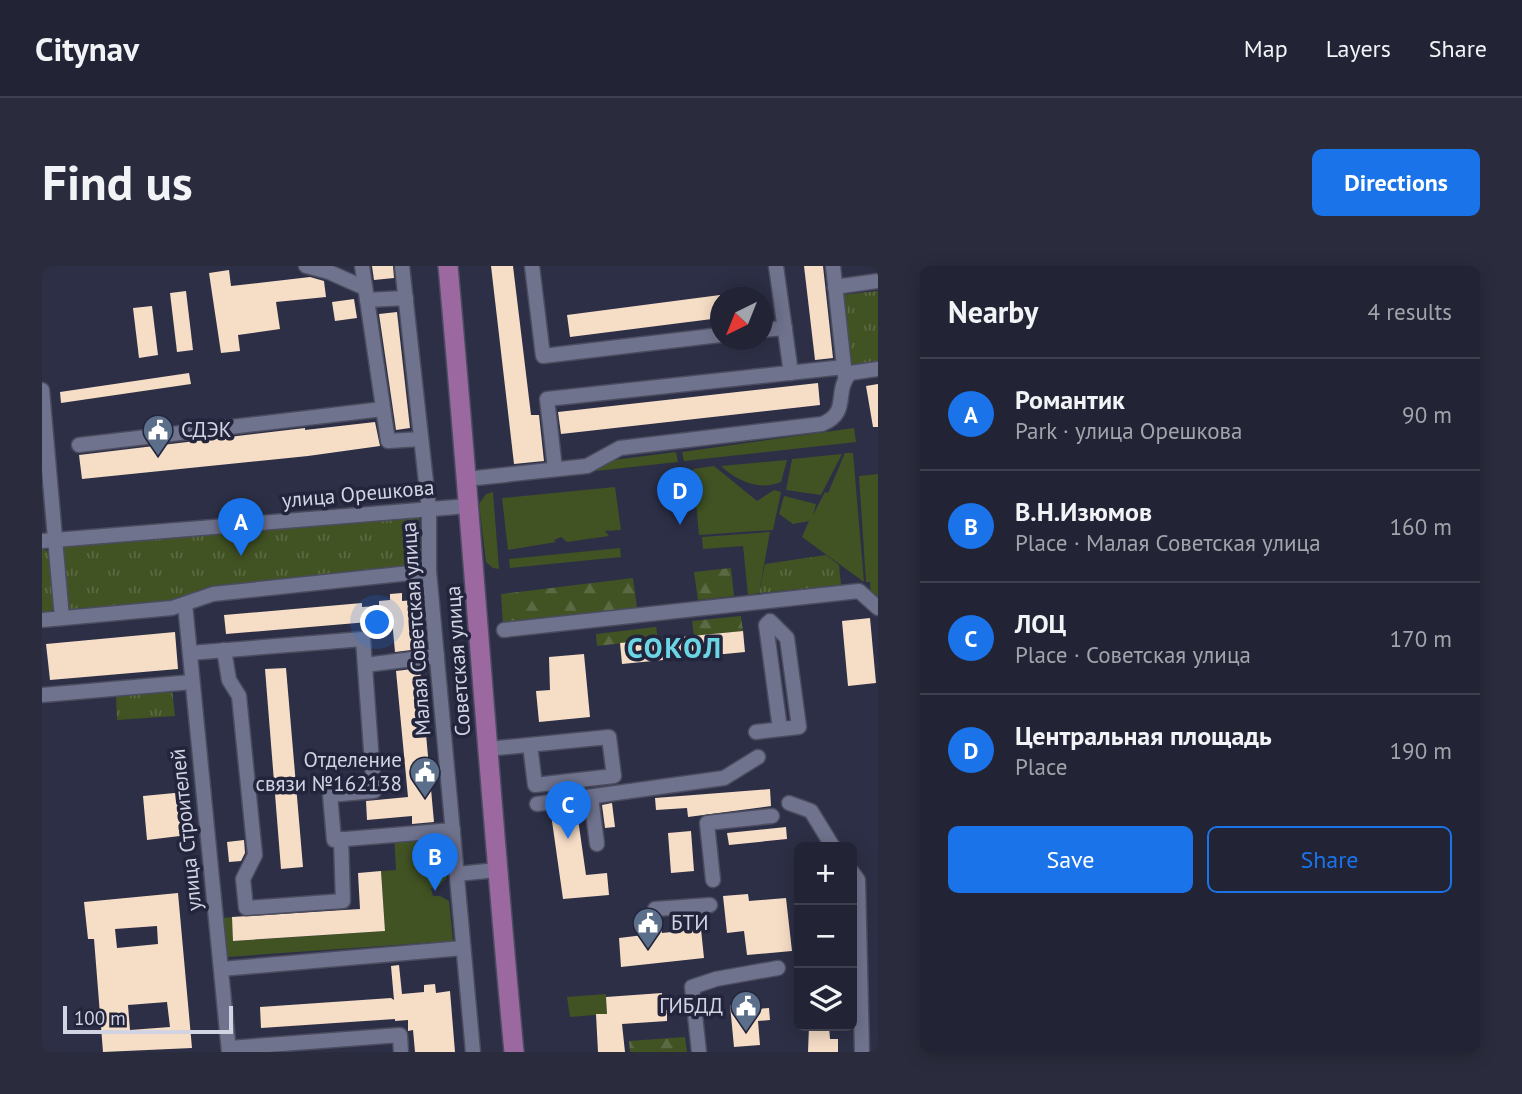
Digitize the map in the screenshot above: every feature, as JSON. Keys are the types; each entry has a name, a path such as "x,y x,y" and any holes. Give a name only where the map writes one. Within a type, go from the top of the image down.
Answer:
{"main road":[{"name":"Советская улица","path":"448,266 514,1052"}],"street":[{"path":"306,266 329,272 366,294 406,298"},
{"path":"362,266 388,441 421,439"},
{"name":"Малая Советская улица","path":"402,266 429,509 429,571 473,1052"},
{"path":"532,266 542,356 710,336"},
{"path":"776,266 791,373"},
{"path":"467,479 587,466 620,447 822,424 832,420 838,414 844,373 833,266"},
{"path":"835,287 878,281"},
{"path":"773,329 785,328"},
{"path":"555,469 547,399 791,373 850,373 878,369"},
{"path":"42,390 48,540 62,618"},
{"path":"79,446 383,409"},
{"name":"улица Орешкова","path":"48,540 468,506"},
{"path":"42,620 172,608 213,594 429,571"},
{"path":"504,630 859,590 878,608"},
{"name":"улица Строителей","path":"185,604 229,1050"},
{"path":"756,732 799,727 787,638 771,621 766,625 780,729"},
{"path":"190,653 363,639 374,791 330,795 334,840 453,830"},
{"path":"224,650 229,680 239,696 255,855 243,879 246,908 343,901 341,839"},
{"path":"365,665 437,656"},
{"path":"42,695 192,682"},
{"path":"487,749 609,737 614,776 535,785"},
{"path":"530,745 537,804 534,808 592,805 597,844"},
{"path":"537,804 724,778 758,757"},
{"path":"789,803 811,811 830,842"},
{"path":"713,880 707,823 772,816"},
{"path":"457,874 497,870"},
{"path":"857,879 862,1052"},
{"path":"655,909 710,905"},
{"path":"221,969 463,948"},
{"path":"699,1052 692,987 716,979 778,968"},
{"path":"229,1050 400,1035 401,1052"}],"green space":[{"path":"878,291 878,365 850,369 841,295"},
{"path":"854,428 856,442 684,461 682,452"},
{"path":"676,452 678,462 596,471 606,461"},
{"path":"845,453 853,453 864,582 802,537 809,521 793,524 779,514 784,496 816,504 813,515 825,492 828,493"},
{"path":"842,454 821,495 786,490 792,459"},
{"path":"787,460 781,482 773,485 749,483 721,466"},
{"path":"714,466 757,501 774,490 781,492 773,530 699,535 693,469"},
{"path":"878,474 878,605 871,604 870,582 866,582 859,476"},
{"path":"615,487 621,530 605,531 609,536 567,542 561,537 554,540 556,542 508,550 502,498"},
{"path":"493,492 499,569 486,562 479,504 486,494"},
{"path":"419,517 423,566 208,588 157,604 70,611 65,605 60,546"},
{"path":"770,532 759,593 748,595 743,546 703,549 702,537"},
{"path":"42,548 50,553 54,608 42,616"},
{"path":"620,548 621,557 510,568 509,559"},
{"path":"826,555 839,565 841,585 759,593 765,564"},
{"path":"731,568 734,596 698,600 694,572"},
{"path":"633,578 637,608 503,624 501,594"},
{"path":"741,616 743,631 694,636 692,621"},
{"path":"656,627 658,639 597,646 596,634"},
{"path":"172,689 175,716 117,720 116,694"},
{"path":"443,831 447,878 438,887 431,888 433,896 449,901 453,941 227,957 223,918 232,917 234,941 385,931 381,871 396,870 394,835"},
{"path":"606,994 607,1014 570,1017 567,997"},
{"path":"685,1037 687,1052 630,1052 629,1041"}],"building":[{"path":"372,266 393,266 394,278 374,280"},
{"path":"491,266 513,266 531,415 539,415 544,461 514,464"},
{"path":"804,266 823,266 833,358 815,360"},
{"path":"229,270 231,286 310,277 324,281 326,297 276,302 280,329 238,335 240,351 221,353 209,273"},
{"path":"186,291 193,350 177,352 170,293"},
{"path":"710,296 710,319 570,337 567,315"},
{"path":"354,299 357,318 335,321 332,302"},
{"path":"152,306 158,355 139,358 133,308"},
{"path":"397,312 410,428 396,430 379,314"},
{"path":"189,373 191,384 61,403 60,392"},
{"path":"818,383 820,405 561,434 558,412"},
{"path":"878,384 878,427 873,427 866,386"},
{"path":"375,422 380,446 82,479 79,455"},
{"path":"402,593 402,601 414,600 419,649 395,652 392,620 226,634 224,615 362,603 362,607 379,606 379,601 390,600 390,594"},
{"path":"870,618 876,683 848,686 842,621"},
{"path":"743,631 745,652 622,664 620,643"},
{"path":"175,632 178,669 50,680 46,644"},
{"path":"584,654 590,717 539,722 536,691 550,690 549,657"},
{"path":"286,668 303,867 281,869 265,669"},
{"path":"420,668 434,822 412,824 412,816 367,820 366,801 408,797 396,671"},
{"path":"770,789 771,806 688,817 687,808 656,810 655,798"},
{"path":"185,792 188,835 147,840 143,796"},
{"path":"612,803 615,827 605,828 602,805"},
{"path":"578,819 586,875 607,873 609,895 563,899 552,821"},
{"path":"786,827 787,839 729,845 727,833"},
{"path":"691,831 694,871 671,873 668,833"},
{"path":"244,840 245,853 241,861 229,862 227,842"},
{"path":"381,871 385,931 233,941 232,917 360,909 358,873"},
{"path":"178,893 192,1048 103,1052 94,939 88,939 84,902","holes":["157,926 158,944 117,948 115,929","167,1002 170,1027 130,1030 128,1005"]},
{"path":"748,894 749,901 786,898 792,951 747,955 744,931 727,933 723,896"},
{"path":"661,928 662,933 701,929 704,958 621,967 619,938 652,934 652,929"},
{"path":"399,965 402,994 424,992 424,985 435,984 436,993 450,991 455,1052 415,1052 413,1030 408,1031 408,1020 261,1028 260,1007 391,998 394,1000 391,966"},
{"path":"662,993 667,1021 622,1024 625,1052 598,1052 596,1014 607,1014 606,997"},
{"name":"ГИБДД","path":"755,1003 756,1009 769,1008 770,1020 758,1021 760,1045 734,1047 730,1005"},
{"path":"809,1031 829,1031 830,1039 838,1039 838,1052 808,1052"}],"place":[{"name":"СДЭК","path":"158,457"},
{"name":"Центральная площадь","path":"680,525"},
{"name":"Романтик","path":"241,556"},
{"name":"Отделение связи №162138","path":"425,799"},
{"name":"ЛОЦ","path":"568,839"},
{"name":"В.Н.Изюмов","path":"435,891"},
{"name":"БТИ","path":"648,950"},
{"name":"ГИБДД","path":"746,1033"}],"district":[{"name":"СОКОЛ","path":"675,648"}]}
